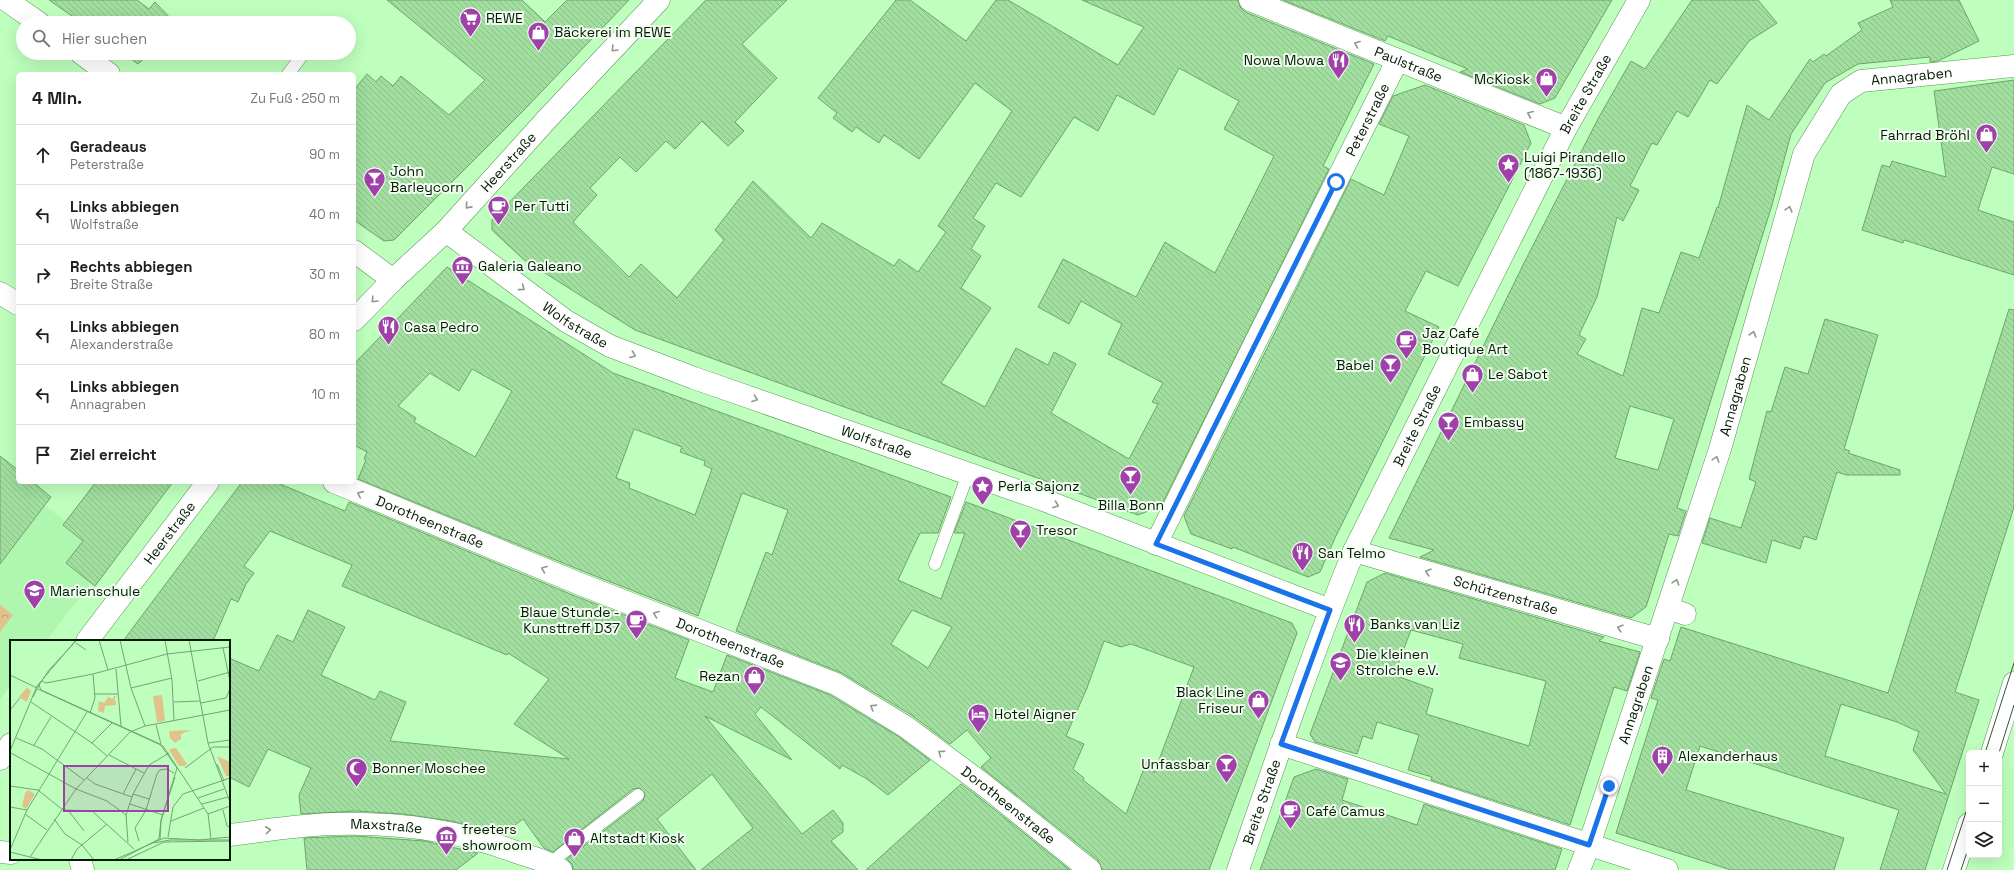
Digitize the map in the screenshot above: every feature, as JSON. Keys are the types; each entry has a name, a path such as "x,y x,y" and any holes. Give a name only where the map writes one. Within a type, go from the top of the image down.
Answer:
{"street":[{"path":"6,0 29,16"},
{"name":"Heerstraße","path":"356,318 393,280 446,231 548,118 659,0"},
{"name":"Paulstraße","path":"1250,0 1397,61 1566,128"},
{"name":"Breite Straße","path":"1238,870 1281,744 1330,610 1354,551 1566,128 1639,0"},
{"path":"90,60 106,72"},
{"name":"Peterstraße","path":"1156,544 1255,342 1397,61"},
{"name":"Annagraben","path":"1579,870 1589,845 1658,639 1677,611 1720,449 1804,154 1841,94 1861,82 2014,66"},
{"name":"Wolfstraße","path":"446,231 566,321 610,346 694,378 1041,499 1330,610"},
{"path":"356,252 393,280"},
{"path":"0,293 16,303"},
{"name":"Heerstraße","path":"88,640 206,484"},
{"name":"Dorotheenstraße","path":"339,484 580,584 836,684 906,727 984,785 1090,870"},
{"name":"Schützenstraße","path":"1354,551 1658,639"},
{"path":"1993,750 2014,683"},
{"path":"1281,744 1667,870"},
{"path":"0,759 10,745"},
{"name":"Maxstraße","path":"230,834 330,824 377,824 449,832 501,846 556,867"},
{"path":"1954,870 1966,833"},
{"path":"80,860 82,870"}],"lane":[{"path":"290,72 299,60"},
{"path":"935,564 968,474"},
{"path":"556,867 560,855 638,796"}],"shaded area":[{"name":"Marienschule","path":"0,472 112,556 47,640 10,640 10,686 0,699"}],"green space":[{"path":"0,605 13,615 0,632"}],"building":[{"path":"49,0 137,0 149,9 155,2 168,16 72,16"},
{"path":"387,0 522,0 545,22 567,0 629,0 524,110 394,240 384,241 356,221 356,88 367,74 376,82 381,76 393,86 401,76 449,115 485,80"},
{"path":"706,0 787,0 742,44 777,78 735,122 744,131 728,146 702,121 675,149 666,141 636,172 620,157 590,188 597,195 573,222 629,277 641,264 677,298 724,240 715,230 753,181 811,238 822,223 894,266 899,259 918,272 946,232 938,226 1012,111 975,83 919,159 884,135 879,143 856,127 852,132 833,118 837,113 818,98 896,0 910,0 966,41 996,0 1008,0 1118,65 1144,27 1082,0 1238,0 1240,7 1245,12 1374,64 1323,166 1329,169 1161,506 1138,515 635,330 523,259 492,230 492,220","holes":["1179,68 1239,101 1224,129 1274,156 1215,273 1165,242 1136,297 1063,259 1038,307 1069,324 1081,301 1122,324 1108,354 1163,383 1152,402 1158,404 1129,459 1051,413 1076,364 1054,352 1048,365 1016,348 985,407 941,383 991,308 961,288 981,256 971,249 985,226 973,218 996,183 1021,197 1074,117 1098,131 1117,95 1154,115"]},
{"path":"1283,0 1612,0 1555,98 1540,104 1460,72 1468,69 1388,36 1385,41"},
{"path":"1692,0 1758,0 1777,23 1749,41 1717,84 1710,80 1688,117 1677,111 1657,145 1652,143 1630,186 1639,190 1623,221 1617,217 1597,297 1579,335 1586,339 1577,354 1623,376 1642,308 1659,313 1681,252 1699,258 1717,207 1718,208 1747,105 1769,120 1810,59 1813,62 1824,54 1826,56 1862,30 1858,23 1893,7 1890,0 1959,0 1979,41 1938,61 1930,62 1930,57 1858,64 1825,83 1791,134 1772,205 1677,508 1686,511 1678,536 1669,534 1646,607 1631,618 1420,557 1434,550 1389,538 1525,261 1599,117 1631,61 1645,69","holes":["1630,406 1674,419 1658,470 1615,458"]},
{"path":"133,60 142,60 138,64"},
{"path":"2014,80 2014,174 1992,167 1978,210 2014,222 2014,275 1904,240 1903,243 1862,230 1882,165 1890,167 1892,161 1946,177 1934,91"},
{"path":"1425,85 1524,125 1531,143 1458,286 1426,271 1405,311 1439,327 1335,538 1320,572 1308,577 1233,547 1232,549 1191,534 1184,516 1351,179 1384,195 1409,136 1379,124 1393,96"},
{"path":"447,267 613,373 951,497 938,533 920,533 898,580 941,599 965,533 954,533 966,502 1292,623 1297,633 1209,870 1102,870 1098,860 981,767 991,758 967,730 950,744 913,716 842,673 736,631 766,552 772,555 788,510 742,493 698,616 585,572 358,479 366,460 364,459 367,452 356,446 356,362","holes":["472,369 512,391 475,457 414,422 416,418 398,406 430,373 459,391","634,429 682,447 680,452 705,461 704,465 712,469 695,515 629,488 630,483 616,478","912,610 952,627 928,668 891,644","1104,641 1121,647 1131,644 1194,667 1154,773 1147,761 1126,814 1083,780 1084,778 1073,769 1084,744 1066,736 1087,688"]},
{"path":"2009,309 2014,310 2014,507 1955,692 1979,700 1925,870 1880,870 1899,810 1700,746 1686,790 1844,838 1834,870 1731,870 1616,833 1658,700 1651,698 1664,659 1670,661 1681,627 1888,693","holes":["1841,704 1897,722 1919,732 1913,750 1946,794 1825,756"]},
{"path":"1825,319 1878,335 1844,449 1850,451 1848,453 1900,470 1900,475 1846,475 1837,472 1816,540 1804,536 1800,549 1772,540 1766,563 1702,543 1710,518 1741,528 1756,482 1749,479 1767,411 1771,412 1785,367 1808,374"},
{"path":"0,456 16,468 16,484 35,484 51,497 0,564"},
{"path":"94,484 172,484 95,586 66,563 83,541 63,525"},
{"path":"241,484 280,484 345,511 349,502 575,596 689,640 675,678 713,692 727,655 830,695 899,737 930,760 888,795 867,779 842,765 840,769 761,707 755,714 792,760 705,716 802,834 833,810 843,823 843,832 831,841 858,870 701,870 753,828 712,774 657,819 696,870 573,870 572,864 567,859 643,801 645,794 640,788 633,789 553,852 544,848 523,819 503,834 451,821 403,814 356,811 301,814 299,795 311,768 268,749 249,787 230,778 230,658 259,671 277,635 293,642 308,610 345,627 321,675 375,700 380,691 406,702 390,741 569,759 514,724 549,679 508,653 507,655 342,586 352,565 270,531 244,566 254,573 246,584 238,602 231,599 213,640 124,640"},
{"path":"1385,573 1604,637 1599,641 1640,652 1627,691 1614,687 1570,825 1431,780 1432,777 1408,770 1419,735 1377,722 1372,739 1363,736 1357,754 1315,742 1310,734 1367,582","holes":["1411,630 1463,644 1459,658 1546,681 1529,746 1426,714 1433,689 1394,675"]},
{"path":"1316,769 1348,779 1342,800 1417,825 1424,804 1562,849 1555,870 1260,870 1294,777"},
{"path":"961,784 976,795 1070,870 866,870"},
{"path":"355,836 424,841 478,853 456,870 307,870 304,838"}],"tram line":[{"path":"1986,750 2014,663"},
{"path":"2000,750 2014,705"},
{"path":"1947,870 1966,812"},
{"path":"1961,870 1966,855"}],"place":[{"name":"REWE","path":"471,38"},
{"name":"Bäckerei im REWE","path":"538,52"},
{"name":"Nowa Mowa","path":"1339,80"},
{"name":"McKiosk","path":"1546,98"},
{"name":"Fahrrad Bröhl","path":"1986,154"},
{"name":"Luigi Pirandello (1867-1936)","path":"1508,184"},
{"name":"John Barleycorn","path":"374,198"},
{"name":"Per Tutti","path":"499,226"},
{"name":"Galeria Galeano","path":"462,286"},
{"name":"Casa Pedro","path":"389,346"},
{"name":"Jaz Café Boutique Art","path":"1406,360"},
{"name":"Babel","path":"1390,384"},
{"name":"Le Sabot","path":"1472,394"},
{"name":"Embassy","path":"1449,442"},
{"name":"Billa Bonn","path":"1131,496"},
{"name":"Perla Sajonz","path":"983,506"},
{"name":"Tresor","path":"1021,550"},
{"name":"San Telmo","path":"1303,572"},
{"name":"Marienschule","path":"35,610"},
{"name":"Blaue Stunde - Kunsttreff D37","path":"636,640"},
{"name":"Banks van Liz","path":"1355,644"},
{"name":"Die kleinen Strolche e.V.","path":"1340,682"},
{"name":"Rezan","path":"755,696"},
{"name":"Black Line Friseur","path":"1259,720"},
{"name":"Hotel Aigner","path":"978,734"},
{"name":"Alexanderhaus","path":"1662,776"},
{"name":"Unfassbar","path":"1226,784"},
{"name":"Bonner Moschee","path":"357,788"},
{"name":"Café Camus","path":"1291,830"},
{"name":"freeters showroom","path":"447,856"},
{"name":"Altstadt Kiosk","path":"574,858"}],"route":[{"path":"1336,182 1255,342 1156,544 1330,610 1281,744 1589,845 1609,786"}]}
